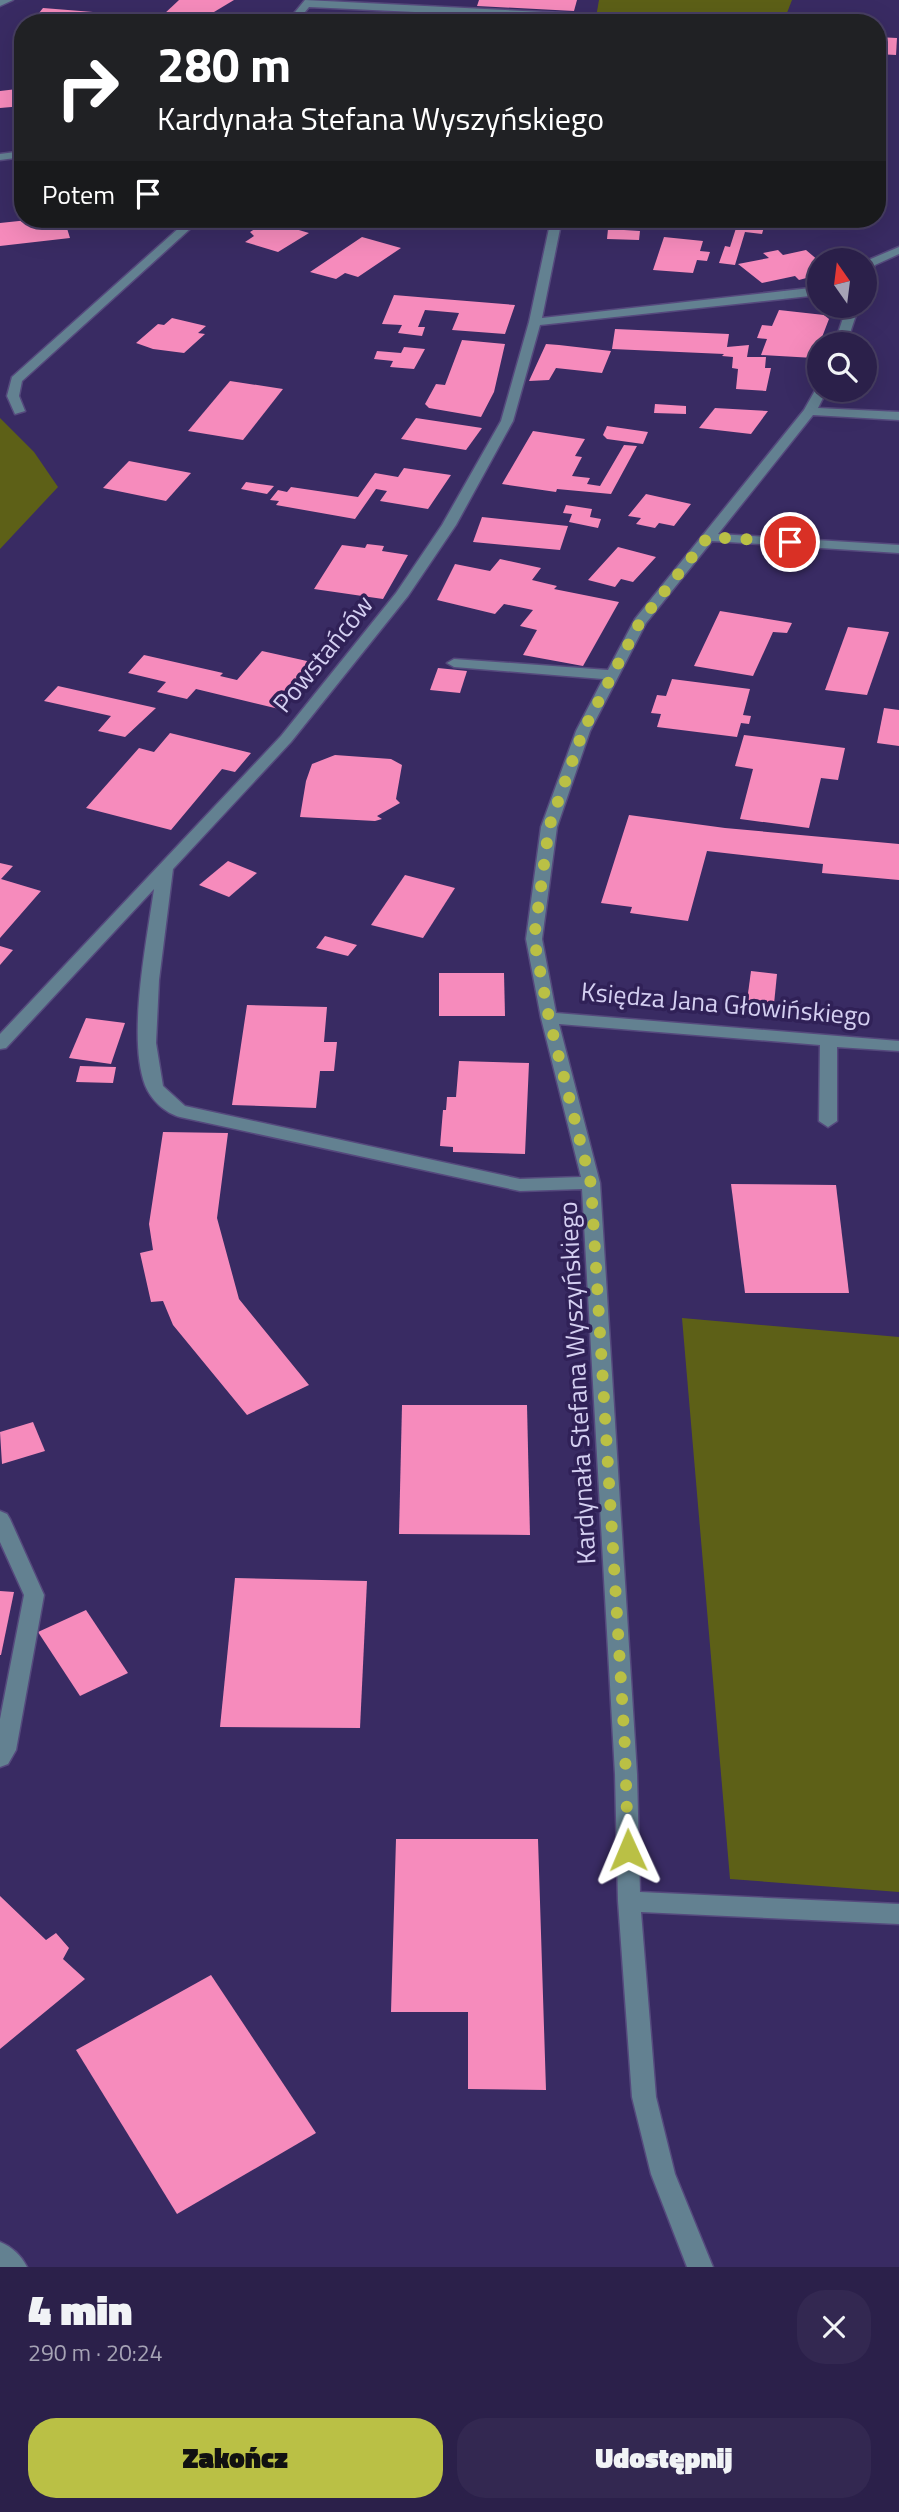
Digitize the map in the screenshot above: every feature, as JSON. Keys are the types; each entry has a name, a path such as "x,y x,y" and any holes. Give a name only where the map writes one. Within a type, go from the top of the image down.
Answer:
{"street":[{"path":"0,3 8,0"},
{"path":"308,2 544,14"},
{"path":"19,411 13,396 16,380 185,228"},
{"name":"Powstańców","path":"0,1044 286,739 401,596 449,525 507,421 535,322 554,228"},
{"path":"877,260 899,250"},
{"path":"535,322 807,292"},
{"name":"Kardynała Stefana Wyszyńskiego","path":"700,2267 663,2174 644,2097 629,1901 626,1760 591,1184 549,1018 534,939 549,827 583,731 612,675 640,622 815,402"},
{"path":"810,411 899,416"},
{"path":"708,537 899,550"},
{"path":"454,663 612,675"},
{"path":"165,867 146,1040 153,1084 164,1102 180,1111 520,1185 591,1184"},
{"name":"Księdza Jana Głowińskiego","path":"549,1018 899,1046"},
{"path":"828,1121 829,1040"},
{"path":"0,1519 34,1595 5,1749 0,1758"},
{"path":"629,1901 899,1913"},
{"path":"0,2254 15,2267"}],"shaded area":[{"path":"599,0 792,0 787,14 597,14"},
{"path":"0,418 34,452 58,487 0,549"},
{"path":"682,1318 899,1337 899,1892 730,1879"}],"building":[{"path":"179,0 234,0 211,14 164,14"},
{"path":"479,0 577,0 574,11 477,6"},
{"path":"43,8 93,12 91,14 38,14"},
{"path":"886,37 897,38 896,55 886,54"},
{"path":"14,89 14,107 0,108 0,91"},
{"path":"14,222 14,228 67,228 70,238 0,246 0,223"},
{"path":"256,228 292,228 309,233 278,252 245,242 254,236 250,232"},
{"path":"736,228 764,228 762,234 745,232 735,265 719,263 725,246 730,247"},
{"path":"608,229 640,231 639,240 607,239"},
{"path":"362,237 401,248 358,277 345,273 336,279 310,272"},
{"path":"664,237 703,241 700,251 710,252 707,261 697,260 693,273 653,270"},
{"path":"778,250 783,255 806,250 807,278 799,280 795,276 762,283 738,264 769,258 763,253"},
{"path":"394,295 515,305 505,334 452,330 459,313 425,310 418,327 425,327 422,336 398,333 402,325 382,324"},
{"path":"779,310 807,313 807,318 829,319 824,332 807,332 807,358 761,355 767,339 757,338 762,325 772,326"},
{"path":"172,318 206,326 198,333 205,334 184,353 153,349 136,343 158,324 164,325"},
{"path":"615,329 729,334 727,347 749,345 747,357 766,357 765,368 771,368 766,391 736,389 738,369 732,368 733,357 722,356 724,354 612,349"},
{"path":"462,340 505,344 494,392 481,417 429,408 425,404 436,384 445,385"},
{"path":"546,344 611,351 602,373 556,368 549,380 529,381"},
{"path":"404,347 425,349 414,369 390,367 393,361 374,359 377,351 401,353"},
{"path":"230,381 283,389 243,440 188,431"},
{"path":"655,404 686,406 686,414 654,413"},
{"path":"715,408 768,411 751,434 699,428"},
{"path":"416,418 482,428 466,450 401,439"},
{"path":"607,426 648,432 643,444 607,439 603,435"},
{"path":"533,431 585,439 575,456 582,457 572,476 590,478 587,484 600,486 624,445 637,446 611,494 557,489 556,492 502,484"},
{"path":"129,461 191,473 166,501 103,488"},
{"path":"404,468 451,475 428,509 380,501 387,491 376,489 355,519 276,505 279,501 270,500 278,490 287,492 291,487 358,497 375,473 398,477"},
{"path":"246,482 274,486 267,494 241,489"},
{"path":"646,494 691,504 674,526 659,523 655,528 636,524 641,518 628,516"},
{"path":"566,505 592,509 590,517 601,519 598,528 569,522 572,514 563,513"},
{"path":"482,517 568,526 560,550 473,542"},
{"path":"367,544 384,546 382,551 408,555 383,599 314,589 342,545 365,548"},
{"path":"618,547 656,557 633,582 621,579 615,587 588,580"},
{"path":"500,559 541,568 532,580 557,586 554,589 619,602 583,666 523,655 537,630 520,626 533,610 504,604 495,614 437,600 455,564 490,571"},
{"path":"720,611 792,623 787,633 773,632 753,676 694,666"},
{"path":"848,627 889,632 867,695 825,690"},
{"path":"262,651 316,663 279,709 196,689 187,699 157,692 166,682 128,673 144,655 223,673 220,676 237,680"},
{"path":"438,668 467,671 460,693 430,690"},
{"path":"672,679 750,689 743,715 751,716 749,724 741,723 737,737 657,727 661,714 651,713 657,695 666,696"},
{"path":"58,686 156,708 125,737 98,731 111,716 44,701"},
{"path":"884,708 899,710 899,746 877,743"},
{"path":"170,733 251,753 235,772 222,769 171,830 86,808 139,748 154,752"},
{"path":"744,735 845,748 838,780 821,778 809,828 740,819 753,769 735,766"},
{"path":"335,755 391,759 402,765 396,799 400,803 377,816 382,819 375,821 300,817 312,764"},
{"path":"629,815 725,828 899,844 899,880 822,873 823,864 707,851 688,921 630,913 632,907 601,903"},
{"path":"228,861 257,873 229,897 199,885"},
{"path":"0,863 13,866 1,879 41,891 0,938"},
{"path":"405,875 455,888 423,938 371,925"},
{"path":"325,936 357,945 348,956 316,948"},
{"path":"0,946 13,950 0,965"},
{"path":"751,971 777,974 774,1004 747,1001"},
{"path":"439,973 504,973 505,1016 439,1016"},
{"path":"247,1005 327,1007 324,1042 337,1042 334,1071 320,1071 316,1108 232,1105"},
{"path":"86,1018 125,1023 111,1064 69,1058"},
{"path":"459,1061 529,1063 525,1154 453,1152 453,1147 440,1146 443,1110 446,1110 447,1097 456,1097"},
{"path":"80,1066 116,1067 113,1083 76,1082"},
{"path":"163,1132 228,1133 217,1218 239,1299 309,1385 247,1415 173,1325 163,1301 151,1302 140,1253 153,1250 149,1224"},
{"path":"731,1184 836,1185 849,1293 745,1293"},
{"path":"402,1405 527,1405 530,1535 399,1534"},
{"path":"33,1422 45,1451 2,1464 0,1432"},
{"path":"235,1578 367,1581 360,1728 220,1727"},
{"path":"0,1591 14,1592 1,1655 0,1655"},
{"path":"86,1610 128,1673 80,1696 38,1632"},
{"path":"396,1839 538,1839 546,2090 468,2089 468,2012 391,2012"},
{"path":"0,1896 46,1940 56,1933 69,1948 63,1959 85,1979 0,2049"},
{"path":"211,1975 316,2133 177,2214 76,2050"}],"route":[{"path":"628,1850 625,1748 591,1184 549,1018 534,939 549,827 583,731 640,622 708,537 790,542"}]}
